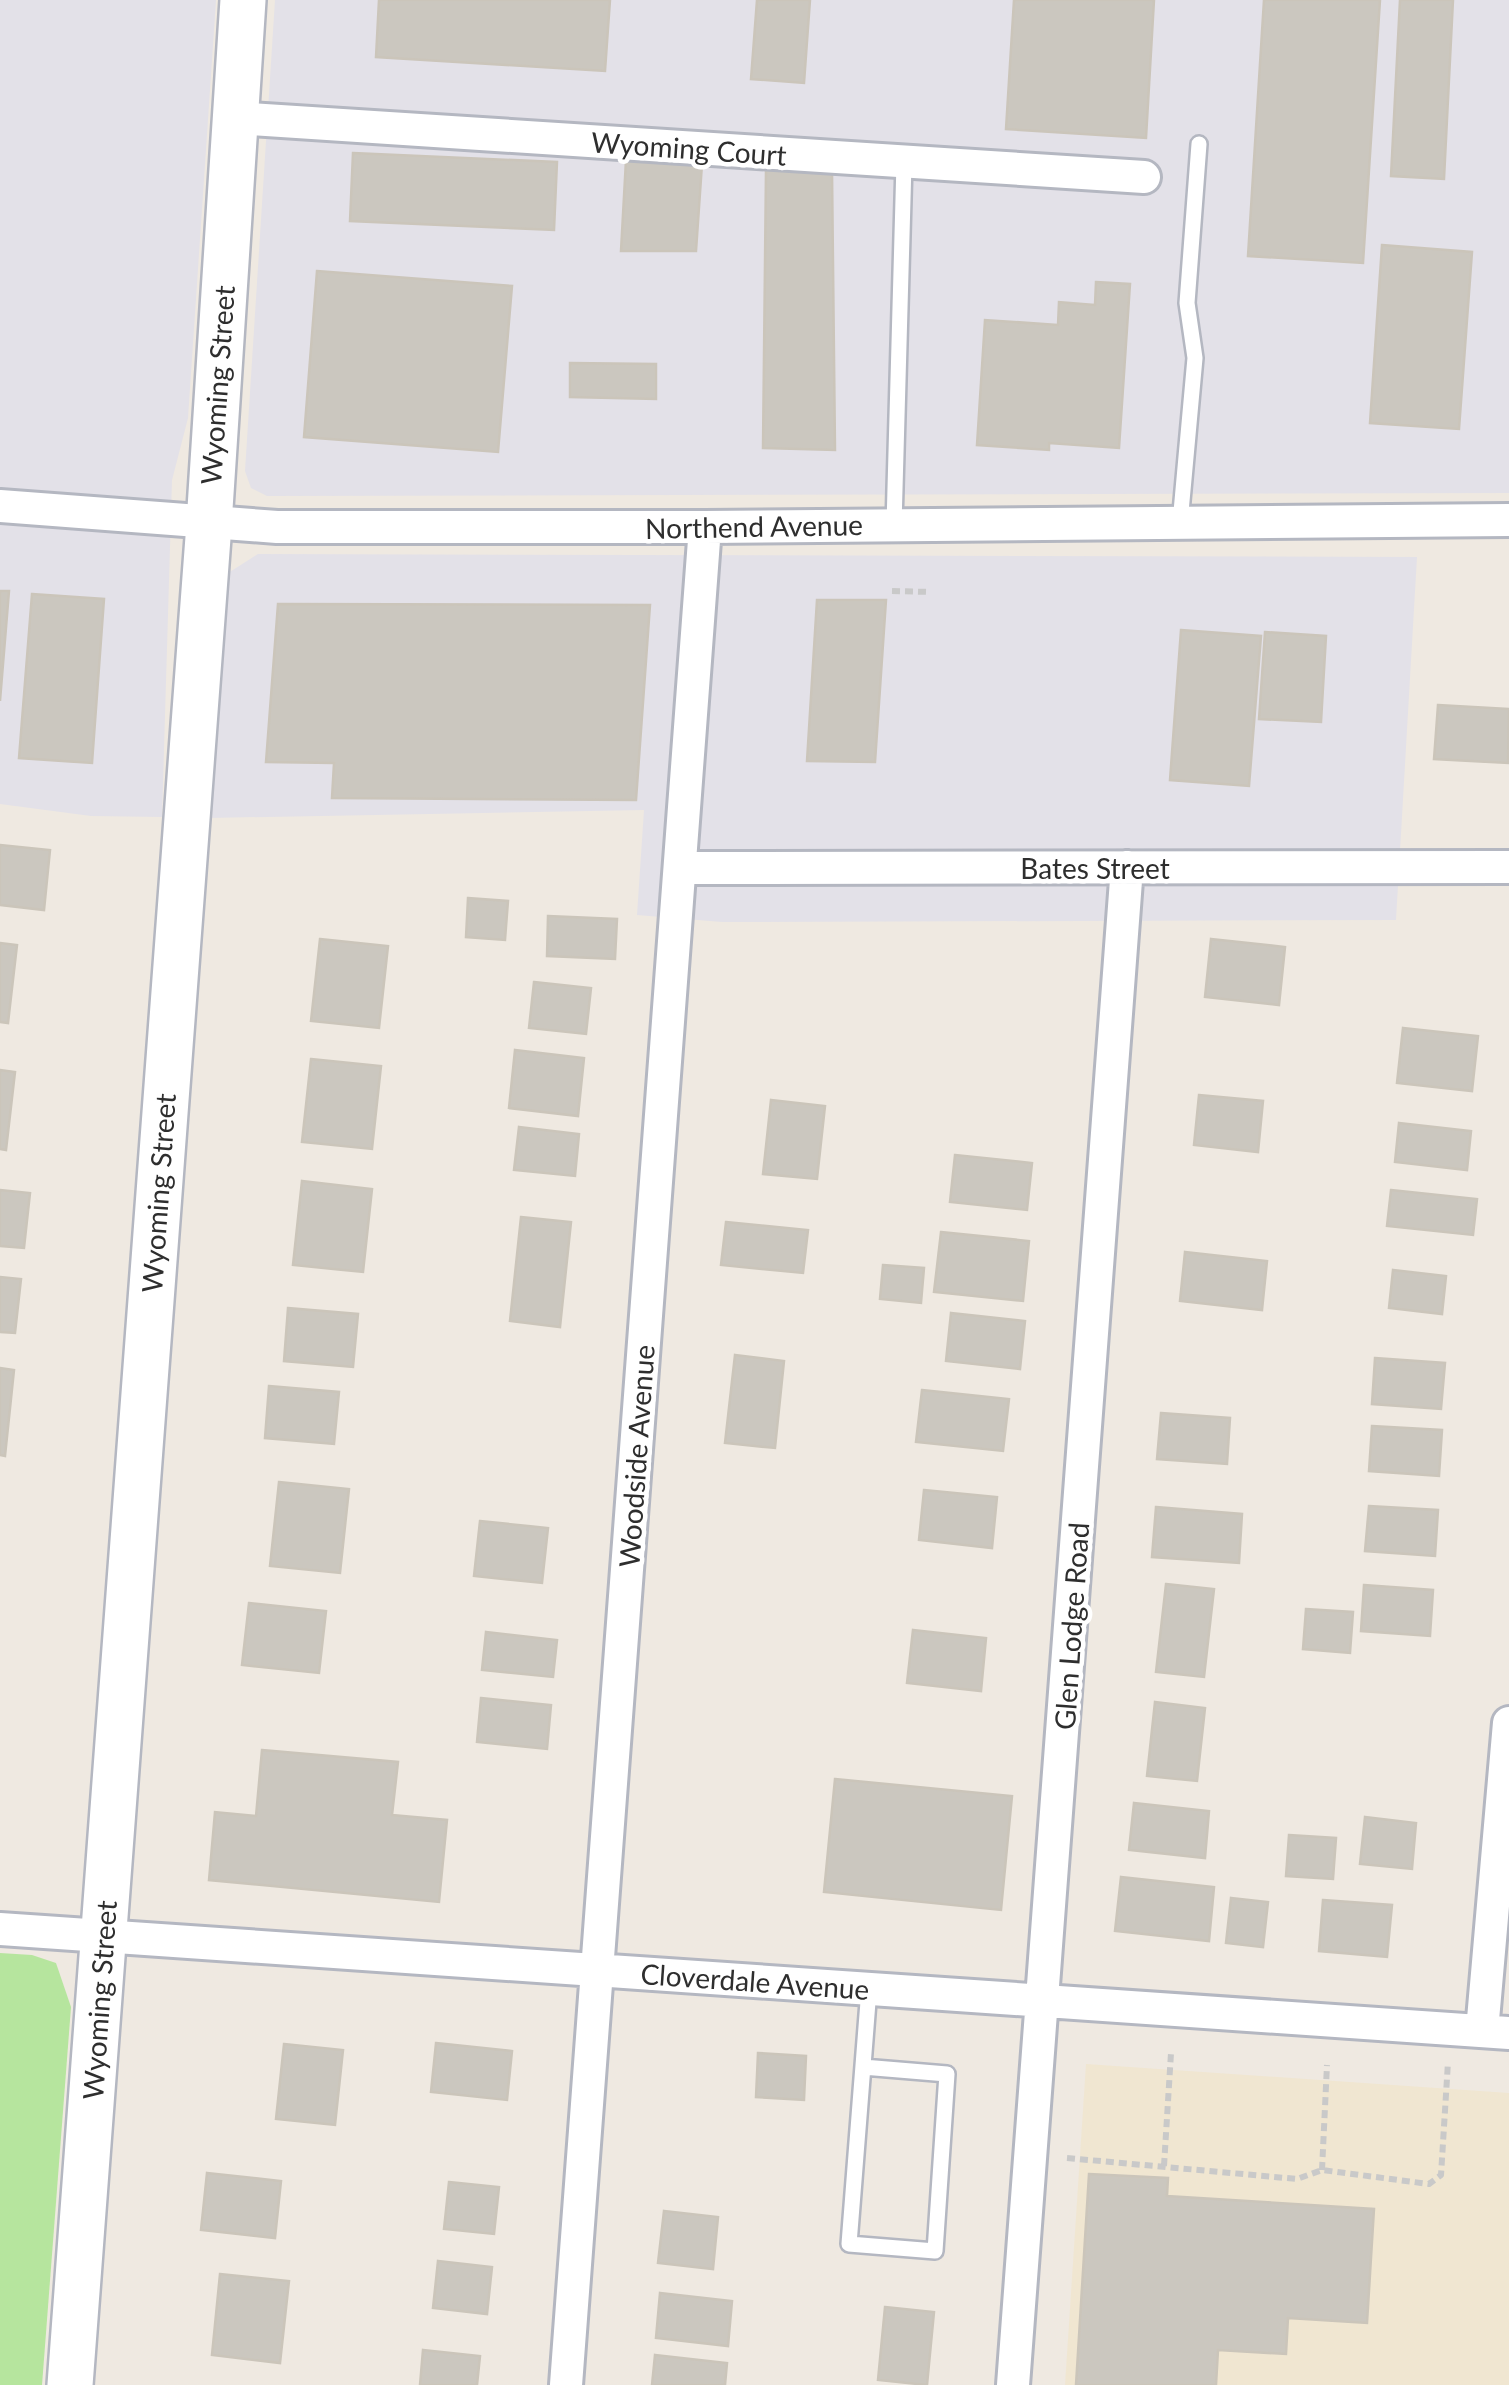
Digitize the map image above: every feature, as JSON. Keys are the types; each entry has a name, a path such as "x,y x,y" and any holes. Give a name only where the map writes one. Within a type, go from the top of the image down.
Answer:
{"street":[{"name":"Wyoming Street","path":"70,2385 209,524 242,0"},
{"name":"Wyoming Court","path":"234,118 1144,177"},
{"name":"Northend Avenue","path":"0,506 277,527 1180,523 1508,514"},
{"name":"Woodside Avenue","path":"566,2385 705,528"},
{"name":"Glen Lodge Road","path":"1013,2385 1127,867"},
{"name":"Bates Street","path":"680,868 1509,868"},
{"path":"1495,2032 1509,1724"},
{"name":"Cloverdale Avenue","path":"0,1929 1495,2032"}],"lane":[{"path":"1180,523 1195,358 1187,304 1199,144"},
{"path":"894,525 904,163"},
{"path":"863,2068 947,2074 935,2251 849,2244 869,1989"}],"path":[{"path":"892,592 931,592"},
{"path":"1164,2166 1170,2054"},
{"path":"1067,2158 1298,2180 1322,2170 1429,2184 1441,2175 1448,2055"},
{"path":"1322,2170 1328,2066"}],"shaded area":[{"path":"0,0 216,0 188,418 172,480 162,817 91,816 0,804"},
{"path":"275,0 1509,0 1509,493 267,496 251,488 245,471"},
{"path":"258,554 1417,557 1396,920 722,922 637,915 644,810 208,818 225,575"},
{"path":"1086,2064 1509,2093 1509,2385 1065,2385"}],"green space":[{"path":"0,1953 32,1955 56,1963 71,2007 42,2385 0,2385"}],"building":[{"path":"379,0 610,0 605,71 376,57"},
{"path":"757,0 810,0 804,83 751,79"},
{"path":"1014,0 1154,0 1146,138 1006,129"},
{"path":"1264,0 1380,0 1363,263 1248,256"},
{"path":"1400,0 1453,0 1444,179 1391,176"},
{"path":"353,153 557,162 554,230 350,221"},
{"path":"626,160 702,164 696,251 621,251"},
{"path":"766,170 832,170 835,450 763,448"},
{"path":"1382,245 1472,252 1459,429 1370,423"},
{"path":"317,271 512,286 498,452 304,437"},
{"path":"1096,282 1130,284 1119,448 1049,443 1049,450 977,445 985,320 1058,325 1059,302 1095,305"},
{"path":"570,363 656,364 656,399 570,397"},
{"path":"0,591 9,591 0,701"},
{"path":"32,594 104,599 92,763 19,758"},
{"path":"817,600 886,600 875,762 807,761"},
{"path":"278,604 650,605 636,800 332,798 334,763 266,762"},
{"path":"1181,630 1261,636 1249,786 1170,780"},
{"path":"1265,632 1326,636 1321,722 1259,719"},
{"path":"1438,705 1509,709 1508,763 1434,759"},
{"path":"0,845 50,850 44,910 0,905"},
{"path":"468,898 508,901 505,940 466,937"},
{"path":"548,916 617,919 615,959 547,956"},
{"path":"320,939 388,946 379,1028 311,1021"},
{"path":"1211,939 1285,947 1279,1005 1205,997"},
{"path":"0,943 17,945 8,1023 0,1022"},
{"path":"534,982 591,988 586,1034 529,1028"},
{"path":"1403,1028 1478,1036 1472,1091 1397,1083"},
{"path":"515,1050 584,1058 578,1116 509,1108"},
{"path":"311,1059 381,1066 372,1149 302,1142"},
{"path":"0,1070 15,1072 6,1150 0,1149"},
{"path":"1199,1095 1263,1101 1258,1152 1194,1145"},
{"path":"771,1100 825,1106 817,1179 763,1174"},
{"path":"1399,1123 1471,1131 1467,1170 1395,1162"},
{"path":"519,1127 579,1134 575,1176 514,1170"},
{"path":"955,1155 1032,1163 1027,1210 950,1202"},
{"path":"302,1181 372,1189 363,1272 293,1265"},
{"path":"0,1190 30,1193 24,1248 0,1246"},
{"path":"1391,1190 1477,1199 1473,1235 1387,1226"},
{"path":"521,1217 571,1222 560,1327 510,1321"},
{"path":"726,1222 808,1230 803,1273 721,1265"},
{"path":"941,1232 1029,1241 1023,1301 934,1292"},
{"path":"1185,1252 1267,1261 1262,1310 1180,1301"},
{"path":"883,1265 924,1268 921,1303 880,1299"},
{"path":"1393,1270 1446,1276 1442,1314 1389,1308"},
{"path":"0,1277 21,1279 15,1333 0,1332"},
{"path":"288,1308 358,1314 353,1367 284,1361"},
{"path":"951,1313 1025,1321 1020,1369 946,1361"},
{"path":"735,1355 784,1361 775,1448 725,1443"},
{"path":"1375,1358 1445,1363 1441,1409 1372,1404"},
{"path":"0,1368 14,1370 5,1456 0,1455"},
{"path":"269,1386 339,1392 334,1444 265,1438"},
{"path":"922,1390 1009,1399 1003,1451 916,1442"},
{"path":"1161,1413 1230,1418 1227,1464 1157,1459"},
{"path":"1372,1426 1442,1430 1439,1476 1369,1471"},
{"path":"279,1482 349,1489 340,1573 270,1566"},
{"path":"924,1490 997,1497 992,1548 919,1540"},
{"path":"1369,1506 1438,1510 1435,1556 1365,1551"},
{"path":"1156,1507 1242,1514 1239,1563 1152,1557"},
{"path":"480,1521 548,1528 542,1583 474,1576"},
{"path":"1166,1584 1214,1589 1204,1677 1156,1672"},
{"path":"1364,1585 1433,1590 1430,1636 1361,1631"},
{"path":"249,1603 326,1611 319,1673 242,1665"},
{"path":"1306,1609 1353,1612 1350,1653 1303,1649"},
{"path":"913,1630 986,1638 981,1691 907,1683"},
{"path":"486,1632 557,1640 553,1677 482,1670"},
{"path":"481,1698 551,1705 547,1749 477,1742"},
{"path":"1155,1702 1205,1708 1197,1781 1147,1776"},
{"path":"262,1750 398,1762 392,1815 447,1820 439,1902 209,1880 215,1812 256,1816"},
{"path":"835,1779 1012,1796 1001,1910 824,1892"},
{"path":"1134,1803 1209,1811 1205,1858 1129,1850"},
{"path":"1365,1817 1416,1823 1412,1869 1360,1864"},
{"path":"1289,1835 1336,1838 1333,1879 1286,1876"},
{"path":"1121,1877 1214,1887 1209,1941 1115,1931"},
{"path":"1231,1898 1268,1902 1263,1947 1226,1943"},
{"path":"1323,1900 1392,1905 1387,1957 1319,1951"},
{"path":"436,2043 512,2051 507,2100 431,2092"},
{"path":"284,2044 343,2050 335,2125 276,2119"},
{"path":"758,2053 806,2056 804,2100 756,2097"},
{"path":"207,2173 281,2181 275,2238 201,2230"},
{"path":"1089,2174 1168,2178 1167,2196 1374,2209 1367,2323 1288,2318 1286,2354 1218,2350 1216,2385 1076,2385"},
{"path":"449,2182 499,2187 494,2234 444,2229"},
{"path":"664,2211 718,2217 713,2269 658,2263"},
{"path":"438,2261 492,2267 487,2314 433,2308"},
{"path":"220,2274 289,2281 280,2363 212,2355"},
{"path":"660,2293 732,2301 728,2346 656,2338"},
{"path":"885,2307 934,2312 927,2385 878,2380"},
{"path":"423,2350 480,2356 477,2385 420,2385"},
{"path":"655,2355 727,2363 725,2385 652,2385"}]}
